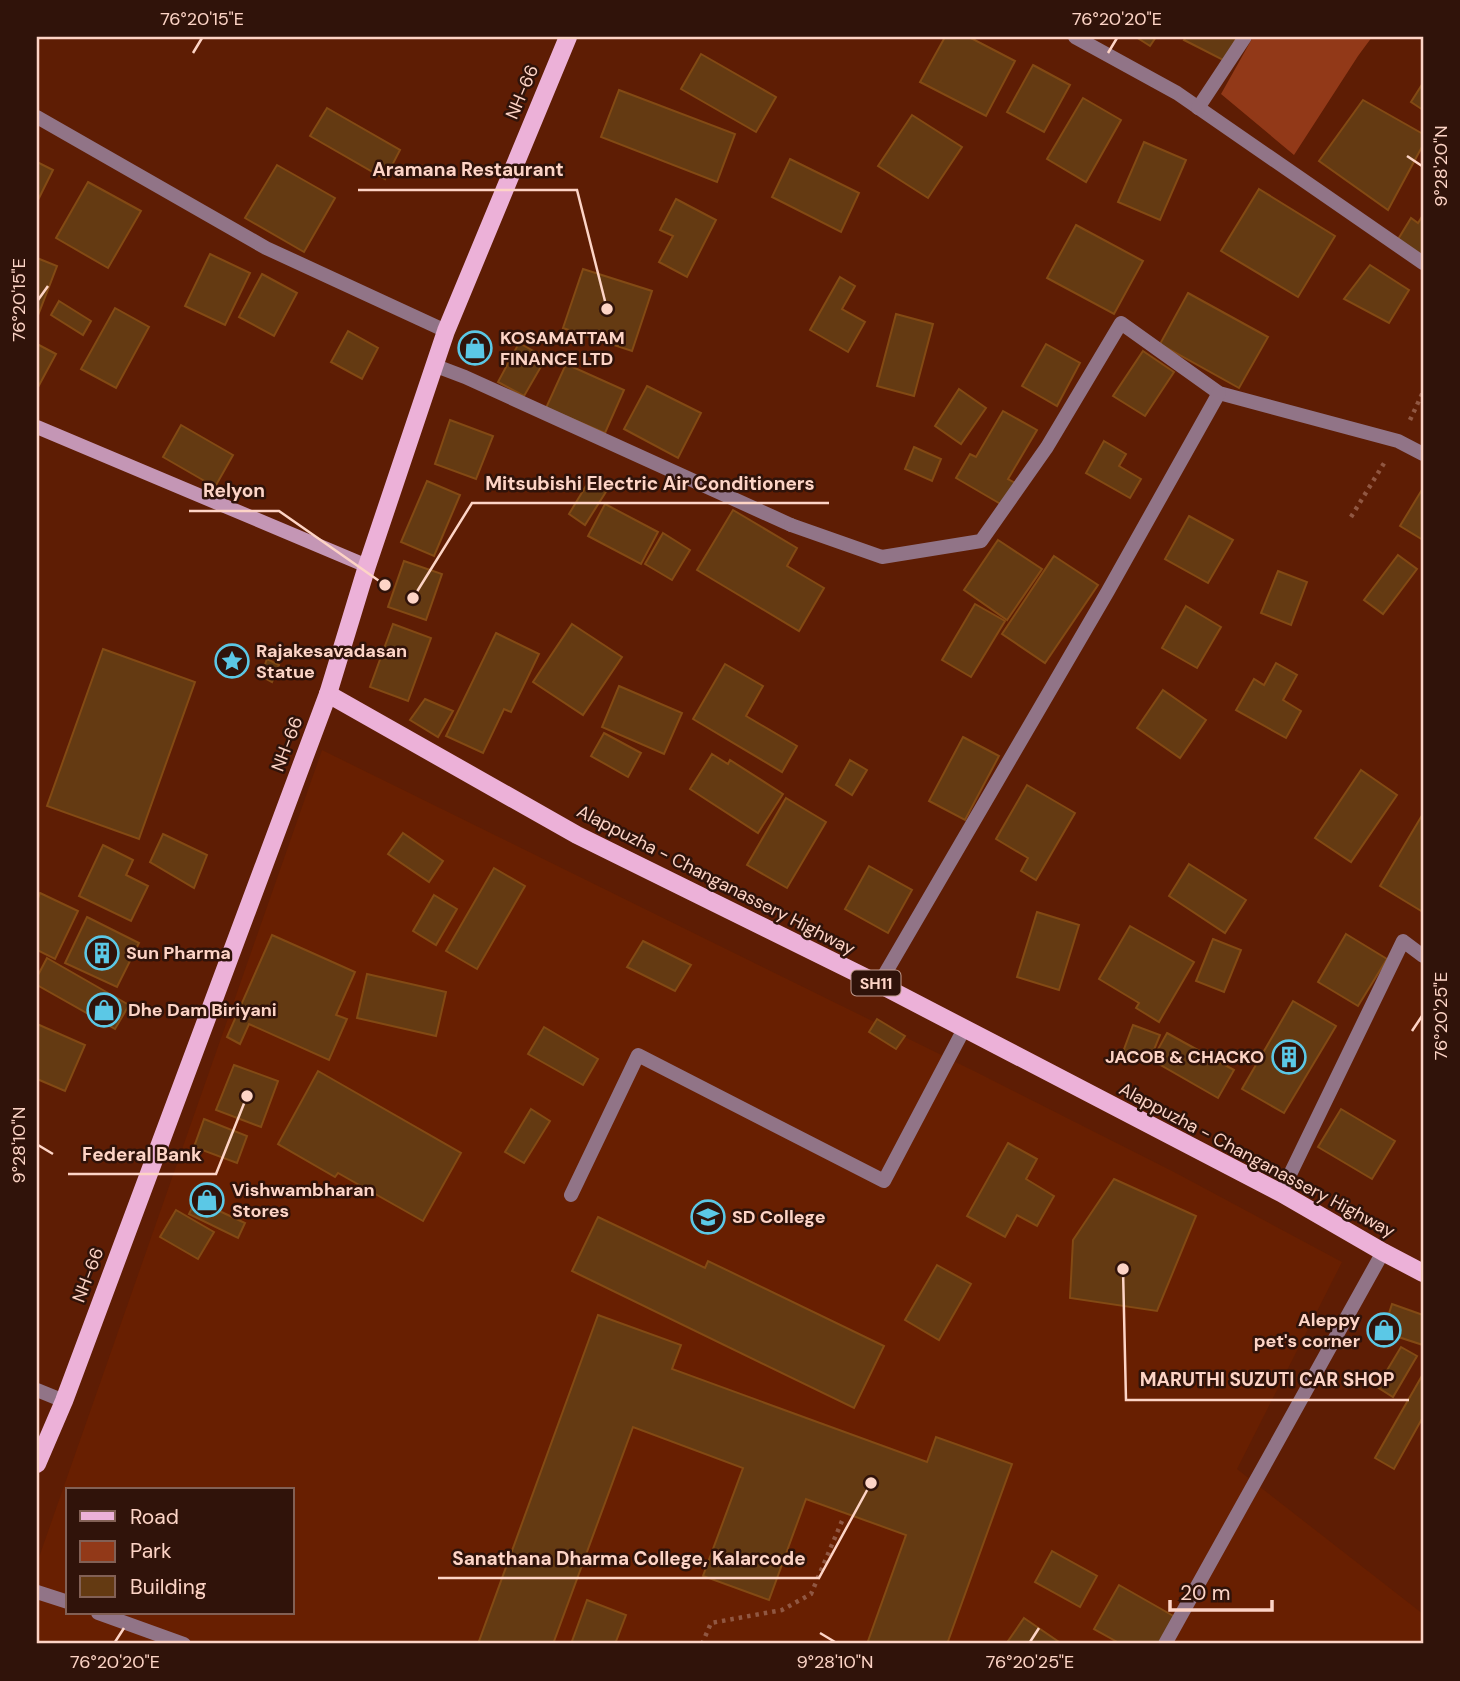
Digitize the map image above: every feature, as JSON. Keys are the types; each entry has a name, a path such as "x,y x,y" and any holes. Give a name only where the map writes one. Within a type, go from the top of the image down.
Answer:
{"main road":[{"name":"NH-66","path":"37,1464 64,1401 328,694 367,566 446,331 568,37"},
{"name":"Alappuzha - Changanassery Highway","path":"328,694 577,835 879,985 1281,1193 1423,1273"}],"street":[{"path":"1075,37 1177,93 1423,263"},
{"path":"1198,108 1245,37"},
{"path":"37,117 266,248 446,331"},
{"path":"436,366 791,524 882,557 981,541 1047,447 1121,323 1219,393 1398,441 1423,454"},
{"path":"879,985 1108,591 1219,393"},
{"path":"37,427 367,566"},
{"path":"1281,1193 1403,941 1423,956"},
{"path":"571,1195 638,1055 884,1181 964,1029"},
{"path":"1165,1644 1383,1252"},
{"path":"37,1390 64,1401"},
{"path":"37,1592 66,1601"},
{"path":"100,1614 184,1644"}],"path":[{"path":"702,1644 711,1623 782,1610 811,1594 842,1521"}],"shaded area":[{"name":"SD College","path":"322,750 978,1073 1174,1172 1342,1262 1237,1469 1423,1614 1423,1644 37,1644 37,1563"}],"green space":[{"path":"1253,37 1372,37 1294,155 1221,94"}],"building":[{"path":"945,37 969,37 1015,61 986,116 920,82"},
{"path":"1136,37 1156,37 1150,46"},
{"path":"1186,37 1237,37 1225,61 1184,40"},
{"path":"701,54 776,97 756,132 681,89"},
{"path":"1033,65 1070,85 1044,132 1007,112"},
{"path":"1423,83 1423,110 1411,102"},
{"path":"619,90 735,134 717,182 601,137"},
{"path":"1083,98 1121,120 1086,182 1047,159"},
{"path":"1363,100 1423,134 1423,145 1388,210 1319,161"},
{"path":"327,108 400,150 385,179 310,136"},
{"path":"912,115 962,147 928,198 878,166"},
{"path":"1144,142 1186,160 1160,220 1118,202"},
{"path":"790,159 859,193 841,232 772,197"},
{"path":"37,162 53,170 37,202"},
{"path":"277,165 335,198 304,252 245,218"},
{"path":"88,182 141,211 108,268 56,238"},
{"path":"1259,189 1335,236 1298,297 1221,251"},
{"path":"676,199 716,220 687,277 659,262 673,236 660,230"},
{"path":"1423,215 1423,257 1397,241 1411,218 1418,223"},
{"path":"1076,225 1143,261 1114,314 1047,278"},
{"path":"210,254 250,273 225,325 185,306"},
{"path":"37,258 57,266 37,318"},
{"path":"1370,265 1409,290 1389,323 1344,299"},
{"path":"583,269 652,291 632,351 563,328"},
{"path":"262,274 297,293 274,336 239,317"},
{"path":"840,277 855,286 842,309 865,322 848,352 810,330"},
{"path":"1188,293 1268,337 1239,388 1160,344"},
{"path":"59,301 91,321 83,335 51,315"},
{"path":"115,308 149,327 116,388 81,369"},
{"path":"896,314 933,324 914,396 877,386"},
{"path":"348,331 378,348 362,379 331,362"},
{"path":"519,343 546,358 524,396 498,382"},
{"path":"37,344 56,354 37,389"},
{"path":"1046,344 1080,363 1057,406 1022,386"},
{"path":"1143,351 1174,372 1145,416 1113,396"},
{"path":"566,364 624,390 605,433 546,408"},
{"path":"647,386 701,413 678,458 624,429"},
{"path":"959,389 986,408 961,444 935,426"},
{"path":"1003,411 1037,430 1008,479 1017,484 1004,506 956,478 970,454 976,457"},
{"path":"450,420 493,436 476,479 435,464"},
{"path":"181,425 233,455 215,487 163,457"},
{"path":"1104,441 1126,454 1119,466 1141,479 1130,498 1086,473"},
{"path":"914,447 941,459 932,481 905,469"},
{"path":"592,476 609,487 585,525 569,514"},
{"path":"427,481 460,495 434,556 401,542"},
{"path":"1423,488 1423,540 1400,526"},
{"path":"605,504 658,532 641,564 588,536"},
{"path":"733,510 797,548 787,566 824,588 799,631 697,570"},
{"path":"1189,516 1233,540 1208,583 1165,559"},
{"path":"663,533 690,550 672,580 645,564"},
{"path":"998,540 1042,569 1007,620 964,590"},
{"path":"1398,555 1417,569 1383,614 1364,600"},
{"path":"1054,556 1098,585 1045,663 1002,634"},
{"path":"404,561 442,574 426,620 388,607"},
{"path":"1278,571 1307,582 1291,625 1261,613"},
{"path":"975,604 1005,621 971,677 942,660"},
{"path":"1186,606 1221,627 1197,668 1162,648"},
{"path":"393,624 431,638 408,701 370,687"},
{"path":"572,624 622,657 583,715 533,682"},
{"path":"496,633 539,654 511,712 504,709 483,753 446,736"},
{"path":"103,649 195,682 139,839 47,806"},
{"path":"267,659 279,665 272,682 261,676"},
{"path":"1276,663 1297,675 1283,700 1301,711 1286,738 1236,710 1254,679 1264,685"},
{"path":"725,664 763,686 746,716 797,746 782,772 693,719"},
{"path":"619,686 682,713 664,754 602,727"},
{"path":"1163,690 1206,720 1180,758 1137,728"},
{"path":"425,699 453,711 438,737 410,720"},
{"path":"604,733 641,753 628,777 591,756"},
{"path":"963,737 999,756 965,820 929,801"},
{"path":"712,754 728,764 730,760 783,794 758,833 690,789"},
{"path":"850,760 867,770 852,795 836,785"},
{"path":"1361,770 1397,795 1351,862 1315,838"},
{"path":"1027,785 1075,813 1036,880 1021,871 1028,858 996,839"},
{"path":"786,798 826,822 787,888 747,865"},
{"path":"1421,817 1423,819 1423,912 1380,886"},
{"path":"403,833 443,861 429,882 388,854"},
{"path":"163,834 207,855 194,888 150,862"},
{"path":"103,845 133,860 126,875 148,886 131,921 79,896"},
{"path":"1189,864 1246,900 1225,933 1169,896"},
{"path":"869,866 912,890 888,933 845,909"},
{"path":"494,868 525,886 477,969 446,951"},
{"path":"40,893 78,911 55,959 37,950 37,901"},
{"path":"434,895 457,909 436,945 413,931"},
{"path":"1037,912 1079,925 1059,990 1017,977"},
{"name":"Sun Pharma","path":"87,917 139,943 117,987 65,963"},
{"path":"1130,926 1194,962 1159,1022 1136,1008 1139,1003 1099,979"},
{"path":"1346,934 1387,959 1358,1006 1318,982"},
{"path":"272,935 355,972 336,1015 347,1019 329,1060 249,1024 240,1044 227,1037"},
{"path":"1213,939 1241,950 1224,992 1196,981"},
{"path":"643,941 691,965 675,991 627,967"},
{"path":"47,958 129,1005 115,1029 37,985 37,977"},
{"path":"367,974 446,992 436,1036 357,1018"},
{"name":"JACOB & CHACKO","path":"1293,1001 1336,1026 1284,1113 1242,1089"},
{"path":"877,1019 905,1036 896,1049 869,1032"},
{"path":"37,1024 85,1045 65,1091 37,1079"},
{"path":"1133,1025 1160,1035 1149,1062 1123,1052"},
{"path":"544,1027 598,1059 583,1085 528,1054"},
{"path":"1167,1033 1234,1070 1218,1098 1152,1060"},
{"path":"234,1065 278,1081 261,1127 216,1110"},
{"path":"318,1071 461,1153 423,1221 338,1173 335,1177 278,1144"},
{"path":"531,1109 550,1121 524,1163 505,1152"},
{"path":"1341,1109 1395,1141 1372,1179 1318,1147"},
{"path":"204,1119 247,1136 237,1163 194,1147"},
{"path":"1008,1143 1037,1159 1026,1179 1054,1196 1037,1226 1017,1215 1005,1237 967,1216"},
{"path":"1114,1179 1196,1216 1157,1311 1070,1298 1073,1240"},
{"path":"196,1200 245,1223 238,1238 189,1214"},
{"path":"176,1210 214,1232 198,1259 160,1237"},
{"path":"598,1217 705,1268 708,1261 884,1346 854,1408 572,1271"},
{"path":"937,1265 971,1284 939,1340 905,1320"},
{"path":"1392,1304 1423,1315 1423,1345 1383,1332"},
{"path":"598,1315 681,1345 672,1369 927,1462 936,1437 1012,1464 947,1644 867,1644 906,1535 806,1499 769,1600 703,1576 743,1468 633,1427 553,1644 478,1644"},
{"path":"1401,1347 1417,1356 1393,1397 1377,1387"},
{"path":"1423,1374 1423,1417 1394,1469 1375,1458"},
{"path":"1052,1551 1097,1576 1080,1607 1035,1582"},
{"path":"1119,1585 1177,1618 1162,1644 1121,1644 1094,1629"},
{"path":"587,1600 626,1615 615,1644 571,1644"},
{"path":"1024,1618 1062,1644 1006,1644"}],"place":[{"name":"Aramana Restaurant","path":"607,309"},
{"name":"KOSAMATTAM FINANCE LTD","path":"475,348"},
{"name":"Relyon","path":"385,585"},
{"name":"Mitsubishi Electric Air Conditioners","path":"413,598"},
{"name":"Rajakesavadasan Statue","path":"232,661"},
{"name":"Sun Pharma","path":"102,953"},
{"name":"Dhe Dam Biriyani","path":"104,1010"},
{"name":"JACOB & CHACKO","path":"1289,1057"},
{"name":"Federal Bank","path":"247,1096"},
{"name":"Vishwambharan Stores","path":"207,1200"},
{"name":"SD College","path":"708,1217"},
{"name":"MARUTHI SUZUTI CAR SHOP","path":"1123,1269"},
{"name":"Aleppy pet's corner","path":"1384,1330"},
{"name":"Sanathana Dharma College, Kalarcode","path":"871,1483"}]}
